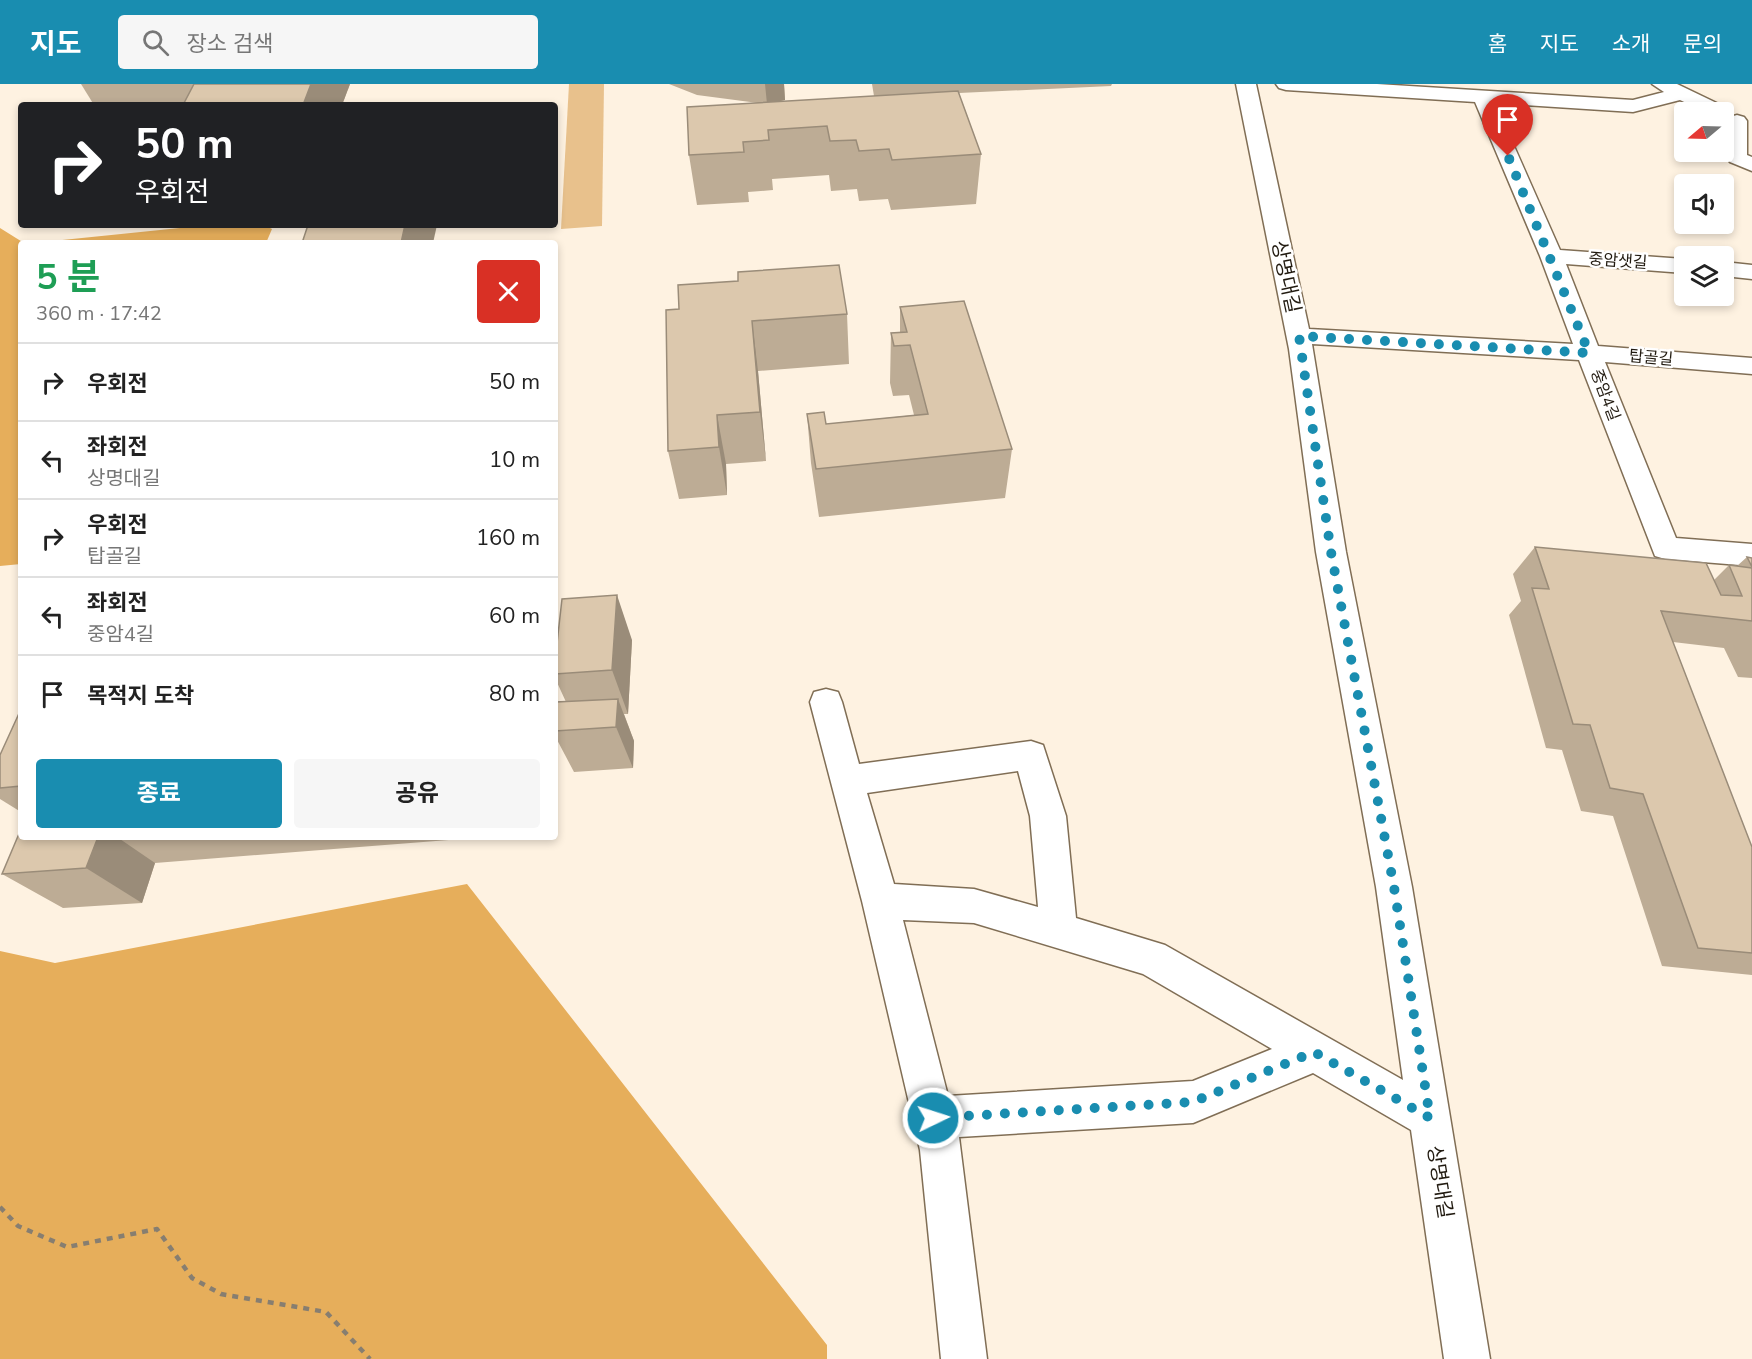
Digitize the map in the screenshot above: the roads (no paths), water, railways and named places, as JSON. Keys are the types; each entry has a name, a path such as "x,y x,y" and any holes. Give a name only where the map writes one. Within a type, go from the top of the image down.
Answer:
{"street":[{"name":"상명대길","path":"1246,84 1299,336 1331,552 1394,887 1467,1359"},
{"path":"1286,84 1632,106 1668,87 1699,102"},
{"name":"중암4길","path":"1482,96 1551,256 1665,548 1752,555"},
{"path":"1734,122 1745,162"},
{"name":"중암샛길","path":"1551,256 1674,265"},
{"path":"1734,270 1752,272"},
{"name":"탑골길","path":"1299,336 1589,353 1752,366"},
{"path":"826,702 880,901 941,1150 964,1359"},
{"path":"846,781 1030,755 1048,816 1059,931"},
{"path":"880,901 974,906 1152,958 1430,1118"},
{"path":"933,1118 1193,1102 1314,1052"}]}
